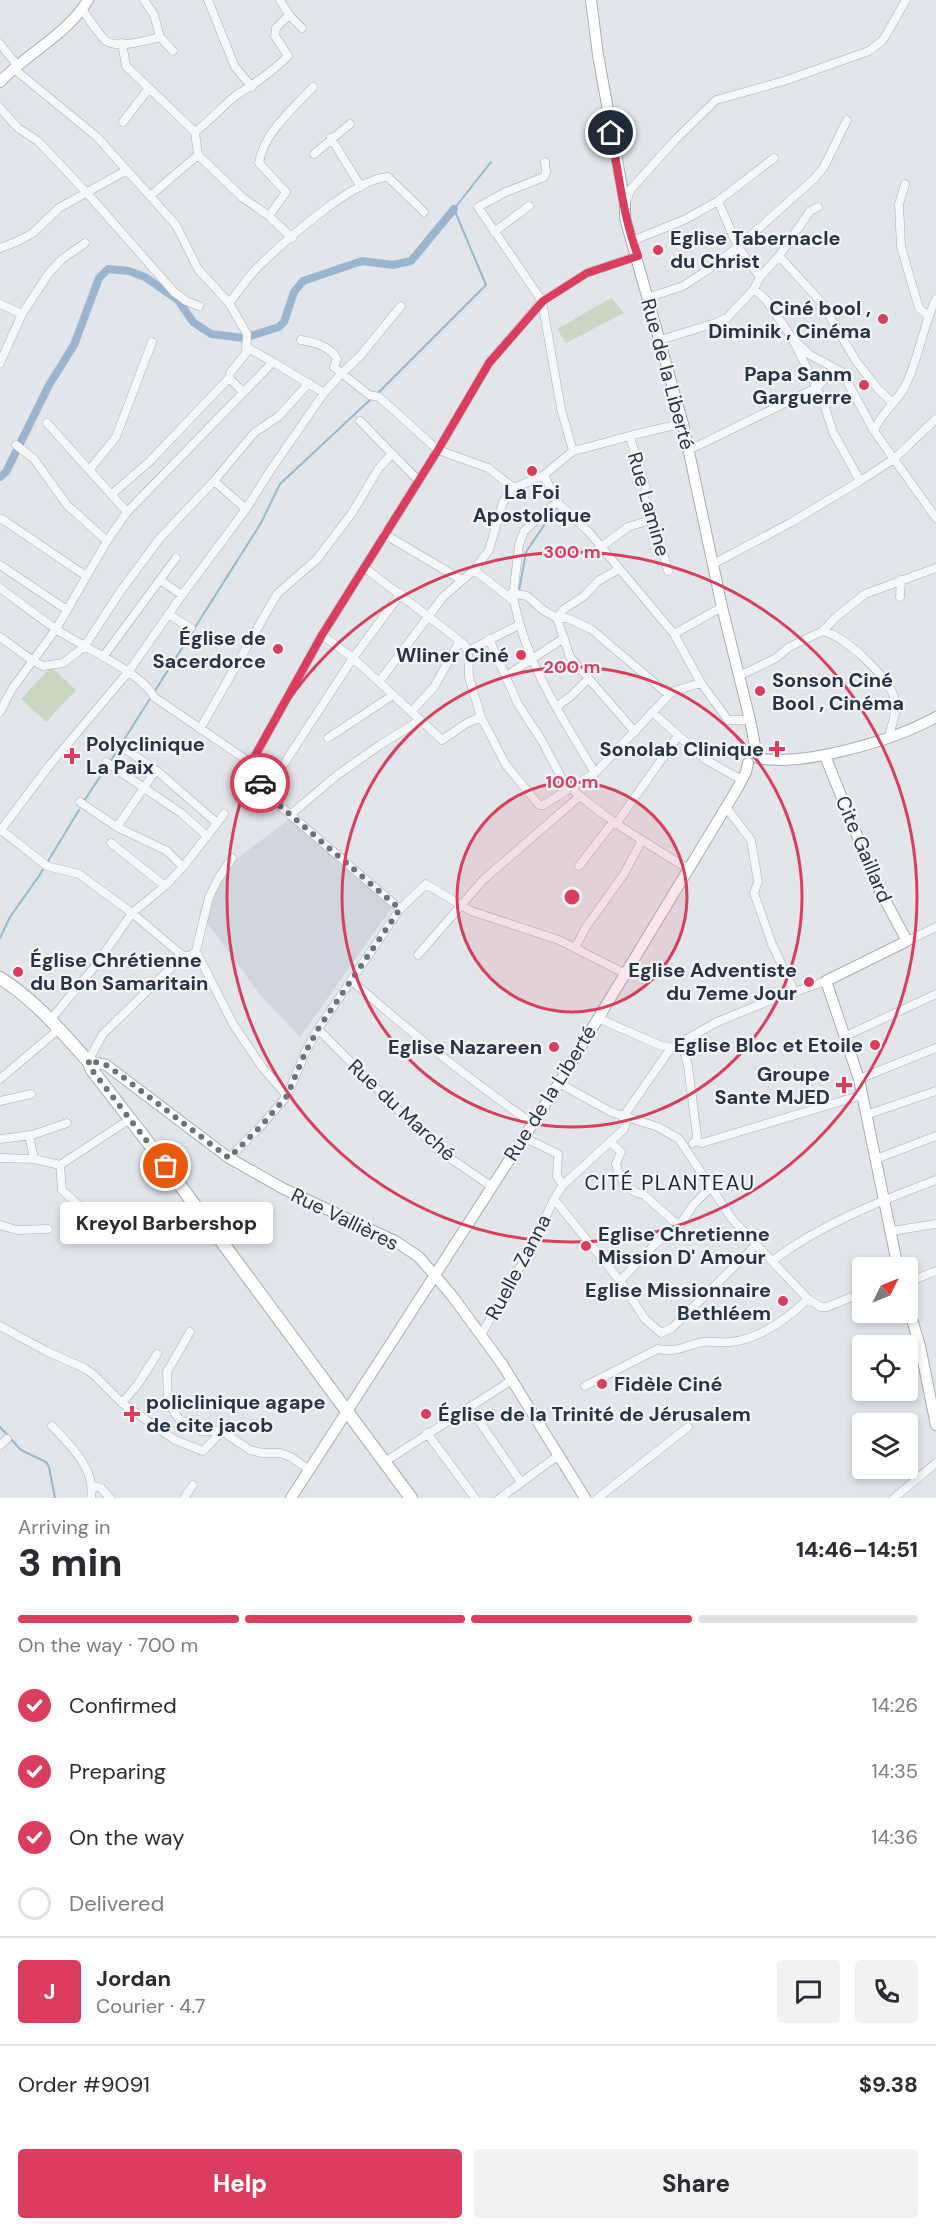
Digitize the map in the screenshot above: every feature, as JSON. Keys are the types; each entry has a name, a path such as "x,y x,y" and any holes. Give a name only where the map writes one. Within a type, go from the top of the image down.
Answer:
{"main road":[{"path":"0,978 18,989 88,1060 92,1070 386,1461 411,1498"}],"street":[{"path":"144,0 154,15 160,37 173,51"},
{"path":"280,0 289,15 302,28"},
{"name":"Rue de la Liberté","path":"291,1498 434,1273 559,1083 753,762 750,720 712,564 683,424 647,298 638,256 625,218 625,204 601,77 591,0"},
{"path":"625,204 631,189 676,139 716,100 784,81 869,51 882,40 906,0"},
{"path":"210,1 235,67 252,87"},
{"path":"0,82 15,66 62,30 85,4 104,39 111,44 160,37"},
{"path":"195,132 237,95 252,87 288,56 275,36 276,28 289,15"},
{"path":"0,44 15,66 97,136 176,225 198,269 229,303 247,341 273,363 324,393"},
{"path":"122,44 126,66 195,132 198,155 243,198 269,216 292,238"},
{"path":"269,216 286,192 259,163 261,152 285,115 314,87"},
{"path":"123,122 149,88"},
{"path":"0,108 18,128 38,141 174,292 186,301 199,306"},
{"path":"647,298 683,286 738,247 815,178 824,167 847,120"},
{"path":"314,154 350,124"},
{"path":"331,138 361,187"},
{"path":"150,196 198,155"},
{"path":"632,241 686,219 718,201 774,158"},
{"path":"545,162 546,172 541,178 506,192 479,206 479,210 543,301 561,409 573,451"},
{"path":"0,248 33,233 59,208 127,170"},
{"path":"229,303 254,271 326,208 361,187 388,177 424,212"},
{"path":"905,184 899,204 901,247 919,308 928,316"},
{"path":"718,201 738,247 760,277"},
{"path":"494,232 529,206"},
{"path":"660,340 727,318 754,289 760,277 779,256 810,212 818,207"},
{"path":"0,363 22,314 49,273 61,260 85,243"},
{"path":"251,763 322,635 419,481 489,363 543,301 587,273 638,256"},
{"path":"779,256 822,303 856,361 878,389 893,403"},
{"path":"754,289 766,300 792,338 816,388 833,432 860,481"},
{"path":"874,430 903,390 936,299"},
{"path":"0,304 22,314"},
{"path":"232,858 209,897 196,951 190,956 183,956 132,913 79,874 45,865 1,831 49,766 129,671 246,509 324,393 360,356 401,306"},
{"path":"792,338 810,355 842,372 874,430 936,518"},
{"path":"301,340 311,341 334,354 336,359 334,367 373,396 379,397 438,450 489,468 514,488"},
{"path":"112,494 150,461 229,378 230,373 246,352 247,341"},
{"path":"90,469 116,437 152,342"},
{"path":"0,712 12,689 56,629 107,541 127,512 273,363"},
{"path":"689,450 816,388 835,370"},
{"path":"229,378 243,392"},
{"path":"0,637 43,666 63,663 84,647 120,592 160,538 214,482 254,434 279,416 309,383"},
{"path":"712,564 790,523 894,459 936,419"},
{"path":"360,421 419,481"},
{"path":"47,423 127,512"},
{"path":"379,682 443,597 474,570 489,550 503,502 514,488 544,475 573,451 630,437 655,428 683,424"},
{"name":"Rue Lamine","path":"630,437 646,488 644,498 653,519 668,571"},
{"path":"18,446 34,459 67,505 107,541"},
{"path":"200,729 277,594 318,559 391,455"},
{"path":"544,475 560,505 601,547 674,634 701,683 728,720 750,720"},
{"path":"214,482 246,509"},
{"path":"560,505 524,531 519,545 513,597 519,625 540,681 595,773"},
{"path":"2,519 86,576"},
{"path":"601,547 628,527 653,519"},
{"path":"384,534 462,580"},
{"path":"103,657 176,558"},
{"path":"0,565 67,610"},
{"path":"365,568 401,593 460,641 468,651 469,677 481,717 506,765 539,805 543,805 595,773 669,694 701,683"},
{"path":"739,676 776,658 789,647 823,631 836,617 865,594 936,568"},
{"path":"557,618 564,609 584,596 598,581 619,569"},
{"path":"474,570 513,597 527,596 543,610 557,618 567,618 591,629 669,694"},
{"path":"160,580 182,595"},
{"path":"900,597 901,580"},
{"path":"0,588 56,629 129,671 153,694 251,763 265,793 400,909"},
{"path":"265,793 353,658 401,593"},
{"path":"674,634 722,607"},
{"path":"168,614 191,628"},
{"path":"557,618 570,657 635,732"},
{"path":"468,651 519,625"},
{"path":"823,631 830,632 848,644 867,661 887,685 896,704 890,736"},
{"path":"322,635 353,658 442,740 467,723 481,717"},
{"path":"489,639 526,720 542,741 569,789 614,823 687,868"},
{"path":"506,676 564,639"},
{"path":"411,712 434,687 460,641"},
{"path":"556,707 588,679"},
{"path":"328,738 393,695"},
{"path":"652,712 706,760 753,762 825,756 910,730 936,717"},
{"path":"290,815 336,776 420,720"},
{"path":"579,866 678,736"},
{"path":"118,744 156,770 217,823"},
{"name":"Cite Gaillard","path":"825,756 877,885 907,940"},
{"path":"106,762 181,813 207,836"},
{"path":"117,827 156,770"},
{"path":"418,955 463,906 483,880 580,796"},
{"path":"80,802 117,827 167,851 183,867"},
{"path":"726,807 751,840 758,882 754,893 772,944 795,993"},
{"path":"0,1079 55,1024 132,913 165,886 183,867 224,814"},
{"path":"575,948 586,927 624,874 642,840"},
{"path":"111,843 165,886"},
{"path":"229,1158 287,1096 318,1029 400,909 426,884 471,911 559,940 624,973"},
{"path":"623,1117 671,1048 717,1022 826,981 936,927"},
{"path":"196,951 233,1024 262,1067 287,1096"},
{"path":"88,1060 103,1034 183,956"},
{"path":"352,981 413,1035 473,1082 532,1123"},
{"path":"826,981 859,1079 896,1257"},
{"path":"846,1036 936,994"},
{"path":"598,1018 671,1048"},
{"name":"Rue du Marché","path":"318,1029 438,1150 491,1186"},
{"path":"682,1043 688,1066 696,1141"},
{"path":"859,1079 936,1047"},
{"name":"Rue Vallières","path":"88,1060 106,1065 229,1158 284,1189 395,1241 419,1257 481,1335 512,1380 585,1498"},
{"path":"559,1083 623,1117 669,1132 685,1146 732,1219 808,1299 821,1307 827,1307 852,1297"},
{"path":"866,1115 936,1091"},
{"path":"0,1101 31,1094"},
{"path":"685,1146 696,1141 702,1143 862,1095"},
{"name":"Ruelle Zanna","path":"481,1335 532,1246 563,1185 624,1129 626,1123 623,1117"},
{"path":"0,1158 34,1159 60,1165 130,1119"},
{"path":"0,1139 29,1135 67,1123"},
{"path":"29,1135 34,1159"},
{"path":"876,1159 936,1136"},
{"path":"523,1137 558,1154 557,1176 563,1185"},
{"path":"610,1142 621,1152 616,1164 619,1175 627,1186 644,1195 679,1227"},
{"path":"60,1165 62,1190 85,1210"},
{"path":"772,1261 817,1230 885,1199 936,1180"},
{"path":"620,1281 655,1244 679,1227 694,1204 710,1188"},
{"name":"Ruelle Zanna","path":"554,1199 620,1281 645,1319 659,1332"},
{"path":"892,1232 936,1224"},
{"path":"0,1225 17,1230 48,1229"},
{"path":"658,1349 659,1332 672,1328 756,1245"},
{"path":"918,1278 936,1271"},
{"path":"585,1386 658,1349 671,1352 703,1342 733,1342 751,1337 796,1310 808,1299"},
{"path":"913,1323 936,1425"},
{"path":"0,1326 84,1368 122,1403 175,1440 203,1451 222,1431"},
{"path":"190,1332 167,1372 168,1402 179,1419 201,1431 222,1431 250,1450 280,1453 291,1457 308,1469"},
{"path":"122,1403 138,1384 157,1354"},
{"path":"386,1461 512,1380"},
{"path":"470,1408 521,1482"},
{"path":"52,1426 78,1455 93,1486 91,1498"},
{"path":"598,1498 688,1427"},
{"path":"427,1433 475,1498"},
{"path":"500,1498 559,1455"},
{"path":"894,1498 936,1463"},
{"path":"184,1498 193,1485"},
{"path":"93,1486 101,1488 110,1498"}],"shaded area":[{"path":"291,818 393,906 300,1037 261,996 199,912 219,872"}],"green space":[{"path":"611,298 624,313 566,343 557,329"},
{"path":"51,667 76,690 46,722 21,699"}],"waterway":[{"path":"377,394 486,285 454,209 491,162"},
{"path":"0,477 6,472 49,385 74,345 99,278 108,269 129,271 145,277 178,300 193,322 211,334 244,338 279,327 284,322 294,292 303,281 362,261 393,265 411,261 454,209"},
{"path":"122,743 261,523 280,484 372,398"},
{"path":"519,591 526,552 557,506"},
{"path":"110,762 118,749"},
{"path":"84,801 105,769"},
{"path":"0,938 10,917 39,876 79,810"},
{"path":"0,1427 21,1450 46,1462 55,1498"}],"way so far":[{"path":"166,1166 92,1070 88,1060 106,1065 119,1074 229,1158 287,1096 318,1029 400,909 265,793 260,783"}],"place":[{"name":"Eglise Tabernacle du Christ","path":"658,250"},
{"name":"Ciné bool , Diminik , Cinéma","path":"883,319"},
{"name":"Papa Sanm Garguerre","path":"864,385"},
{"name":"La Foi Apostolique","path":"532,471"},
{"name":"Église de Sacerdorce","path":"278,649"},
{"name":"Wliner Ciné","path":"521,655"},
{"name":"Sonson Ciné Bool , Cinéma","path":"760,691"},
{"name":"Sonolab Clinique","path":"777,749"},
{"name":"Polyclinique La Paix","path":"72,756"},
{"name":"Église Chrétienne du Bon Samaritain","path":"18,972"},
{"name":"Eglise Adventiste du 7eme Jour","path":"809,982"},
{"name":"Eglise Bloc et Etoile","path":"875,1045"},
{"name":"Eglise Nazareen","path":"554,1047"},
{"name":"Groupe Sante MJED","path":"844,1085"},
{"name":"Kreyol Barbershop","path":"166,1166"},
{"name":"Eglise Chretienne Mission D' Amour","path":"586,1246"},
{"name":"Eglise Missionnaire Bethléem","path":"783,1301"},
{"name":"Fidèle Ciné","path":"602,1384"},
{"name":"policlinique agape de cite jacob","path":"132,1414"},
{"name":"Église de la Trinité de Jérusalem","path":"426,1414"}],"district":[{"name":"CITÉ PLANTEAU","path":"670,1183"}],"route":[{"path":"260,783 251,763 322,635 438,450 489,363 543,301 587,273 638,256 625,218 625,204 611,133"}]}
